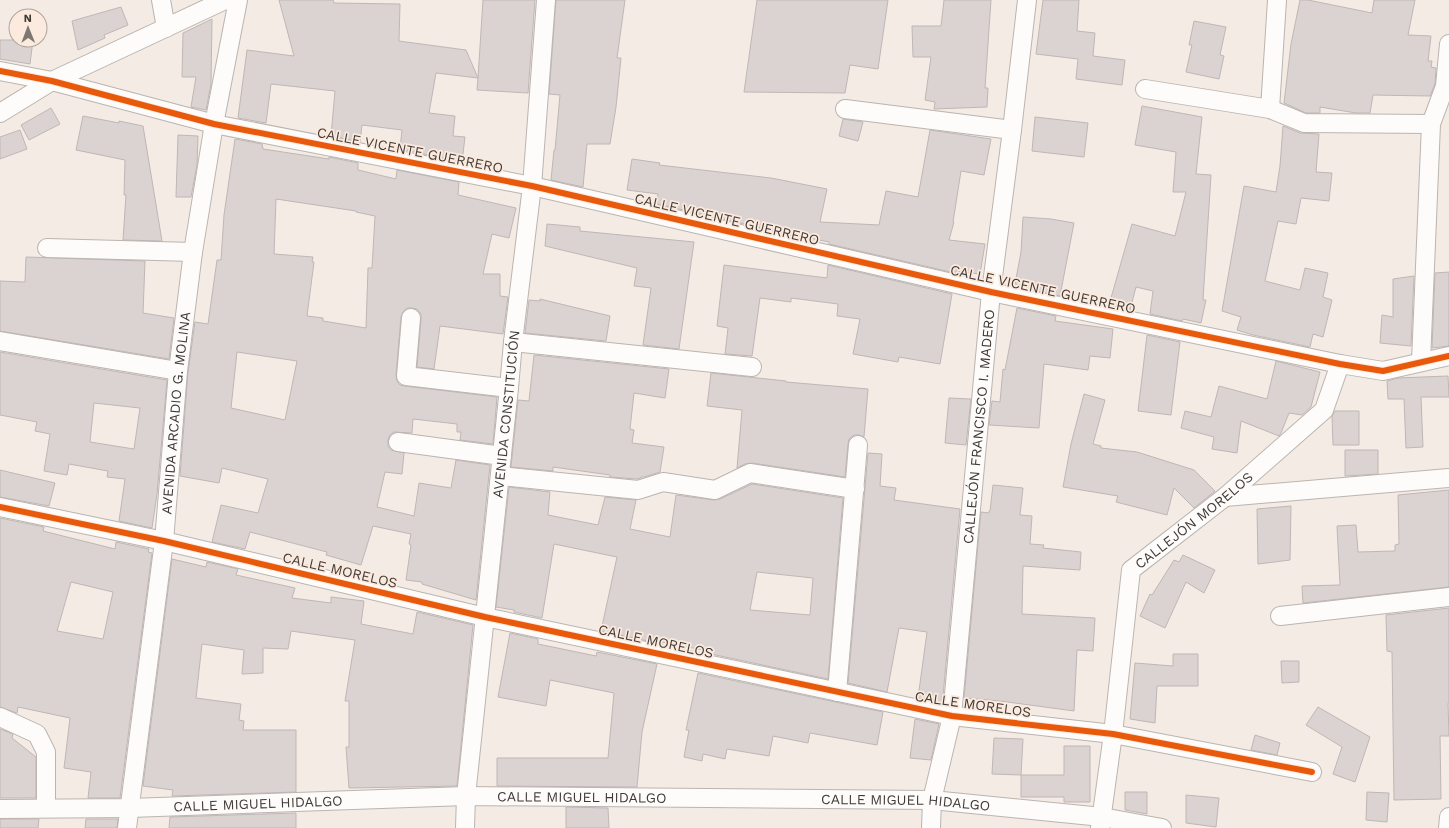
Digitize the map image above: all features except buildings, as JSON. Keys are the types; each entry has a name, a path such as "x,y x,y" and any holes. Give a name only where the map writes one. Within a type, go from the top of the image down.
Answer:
{"street":[{"path":"161,0 166,28"},
{"path":"0,113 52,81 225,0"},
{"name":"AVENIDA ARCADIO G. MOLINA","path":"127,828 164,541 178,371 193,252 214,124 238,0"},
{"name":"AVENIDA CONSTITUCIÓN","path":"465,828 466,796 510,388 513,342 532,186 546,0"},
{"name":"CALLEJÓN FRANCISCO I. MADERO","path":"931,828 932,800 952,716 991,292 1027,0"},
{"path":"1270,109 1277,0"},
{"path":"1421,362 1432,124 1445,86 1449,44"},
{"name":"CALLE VICENTE GUERRERO","path":"0,72 52,81 214,124 532,186 991,292 1340,364 1383,371 1449,356"},
{"path":"1144,89 1270,109 1304,123 1432,124"},
{"path":"845,109 1012,130"},
{"path":"47,248 193,252"},
{"path":"411,318 406,376 510,388"},
{"path":"0,341 178,371"},
{"path":"513,342 752,367"},
{"name":"CALLEJÓN MORELOS","path":"1101,822 1113,734 1131,570 1225,497 1324,410 1340,364"},
{"path":"398,442 502,456"},
{"path":"837,692 858,446"},
{"path":"500,476 638,490 663,482 715,490 750,473 855,489"},
{"path":"1225,497 1449,478"},
{"name":"CALLE MORELOS","path":"0,507 164,541 485,617 952,716 1113,734 1312,772"},
{"path":"1280,616 1449,597"},
{"path":"0,717 37,734 46,752 46,808"},
{"name":"CALLE MIGUEL HIDALGO","path":"0,809 130,808 466,796 932,800 1101,822 1162,828"},
{"path":"1448,828 1449,817"}],"cycle path":[{"path":"0,71 52,81 214,124 532,186 991,292 1340,364 1383,371 1449,356"},
{"path":"0,507 164,541 485,617 952,716 1113,734 1312,772"}]}
